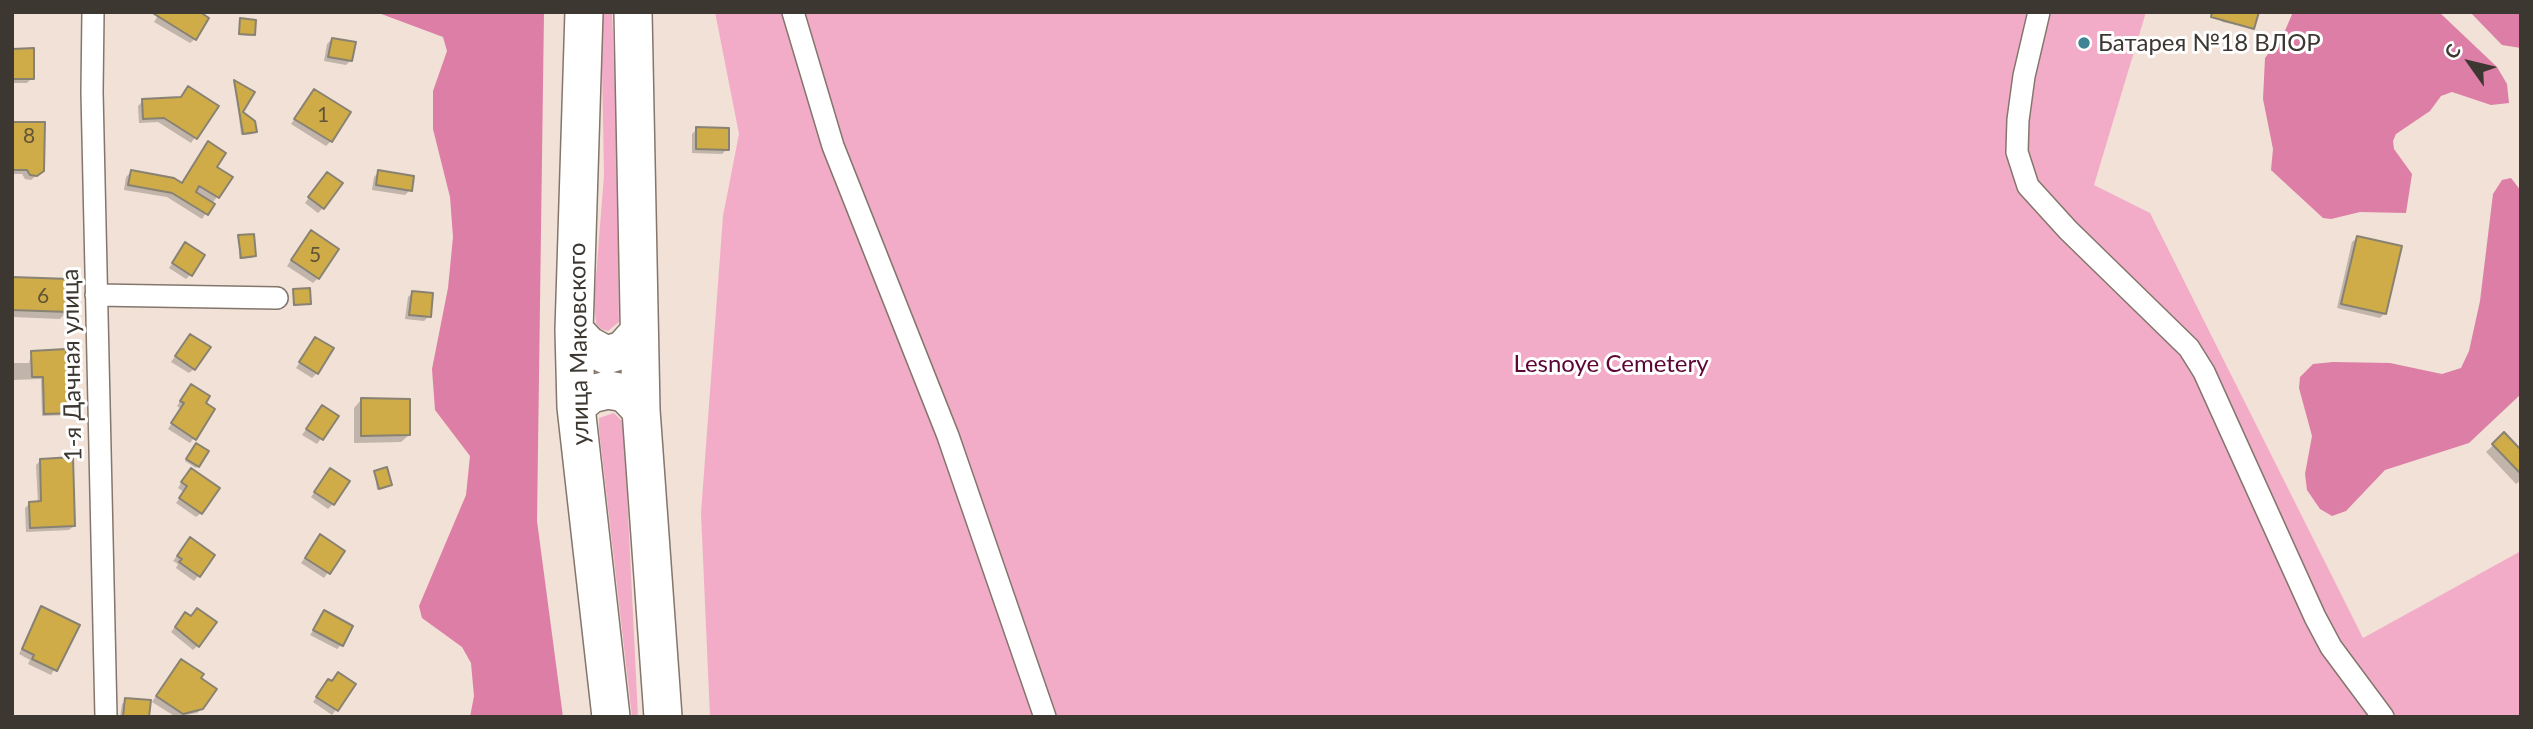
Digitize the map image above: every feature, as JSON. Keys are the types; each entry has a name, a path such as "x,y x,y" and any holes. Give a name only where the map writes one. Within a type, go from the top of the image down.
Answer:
{"highway":[{"name":"улица Маковского","path":"584,12 574,330 576,407 611,717"},
{"path":"633,12 641,410 663,717"},
{"path":"574,330 587,345 606,355 623,350 639,332"},
{"path":"576,407 591,394 608,390 625,393 641,410"}],"street":[{"name":"1-я Дачная улица","path":"93,12 96,295 106,717"},
{"path":"793,12 833,145 948,436 1045,717"},
{"path":"2039,12 2024,76 2018,130 2017,152 2028,186 2068,230 2189,348 2204,372 2315,617 2331,647 2383,717"},
{"path":"96,295 277,298"}],"green space":[{"path":"601,12 612,12 616,113 619,322 608,331 601,329 596,323 594,303 604,175"},
{"name":"Lesnoye Cemetery","path":"715,12 2146,12 2094,185 2150,213 2363,638 2521,551 2521,717 710,717 701,513 723,216 739,134"},
{"path":"614,413 623,422 624,431 638,717 632,717 599,429 599,418"}],"shaded area":[{"path":"376,12 544,12 537,521 563,717 470,717 474,696 471,663 462,647 422,618 419,606 466,495 470,456 435,410 432,369 448,288 453,237 450,197 433,129 433,91 447,51 443,37"},
{"path":"2293,12 2439,12 2497,67 2507,84 2509,103 2491,105 2452,92 2441,96 2430,111 2396,134 2393,141 2394,149 2412,174 2406,213 2360,212 2331,219 2323,218 2271,170 2273,149 2263,99 2265,58 2284,33"},
{"path":"2470,12 2521,12 2521,48 2502,45"},
{"path":"2511,178 2521,191 2521,394 2469,443 2385,470 2346,511 2332,516 2320,509 2307,490 2305,474 2312,436 2299,388 2300,377 2313,364 2333,362 2390,363 2442,374 2461,368 2469,351 2480,301 2493,194 2502,180"}],"building":[{"path":"151,12 200,12 209,18 196,40"},
{"path":"2212,12 2259,12 2254,29 2211,17"},
{"path":"240,18 256,20 255,35 239,34"},
{"path":"332,38 356,42 352,61 328,57"},
{"path":"34,48 34,79 12,79 12,49"},
{"path":"234,80 255,92 243,112 255,121 257,132 243,134"},
{"path":"188,86 219,106 197,139 164,118 143,119 142,99 181,97"},
{"path":"314,89 351,112 332,142 294,119"},
{"path":"12,122 45,122 44,171 37,176 30,175 27,170 12,170"},
{"path":"696,127 729,128 729,150 696,149"},
{"path":"208,141 226,153 217,167 233,177 219,198 199,186 196,192 215,204 208,215 172,193 128,185 131,170 174,178 182,183"},
{"path":"378,170 414,176 412,191 376,185"},
{"path":"327,172 343,183 324,209 308,197"},
{"path":"311,230 339,249 319,279 291,260"},
{"path":"254,234 256,256 241,258 238,235"},
{"path":"2357,236 2402,246 2386,314 2341,304"},
{"path":"185,242 205,255 192,276 172,263"},
{"path":"12,277 70,279 69,312 12,310"},
{"path":"310,288 311,304 294,305 293,289"},
{"path":"412,291 433,293 431,317 409,315"},
{"path":"190,334 211,347 195,370 175,356"},
{"path":"315,337 334,348 318,374 299,362"},
{"path":"66,349 67,374 74,374 76,413 44,414 43,377 32,377 31,351"},
{"path":"191,384 210,396 206,403 215,409 196,440 171,423 184,403 180,401"},
{"path":"361,398 410,399 410,435 361,436"},
{"path":"322,405 339,416 323,440 306,429"},
{"path":"2504,432 2521,450 2521,474 2492,444"},
{"path":"196,443 209,451 199,467 186,459"},
{"path":"73,457 75,526 30,528 29,502 41,501 40,459"},
{"path":"387,467 392,485 379,489 374,471"},
{"path":"191,468 220,488 202,514 179,498 187,486 181,482"},
{"path":"330,468 350,481 334,505 314,492"},
{"path":"320,534 345,551 330,574 305,558"},
{"path":"190,537 215,555 200,577 179,562 182,559 177,556"},
{"path":"41,606 80,625 57,671 32,659 34,655 22,649"},
{"path":"197,608 217,622 199,647 175,627 185,612 191,616"},
{"path":"324,610 353,626 343,646 313,630"},
{"path":"181,659 204,674 201,678 217,689 203,709 183,714 156,696"},
{"path":"338,672 356,684 338,711 316,697 328,679 332,681"},
{"path":"125,698 151,700 149,717 123,717"}],"place":[{"name":"Батарея №18 ВЛОР","path":"2084,43"}]}
